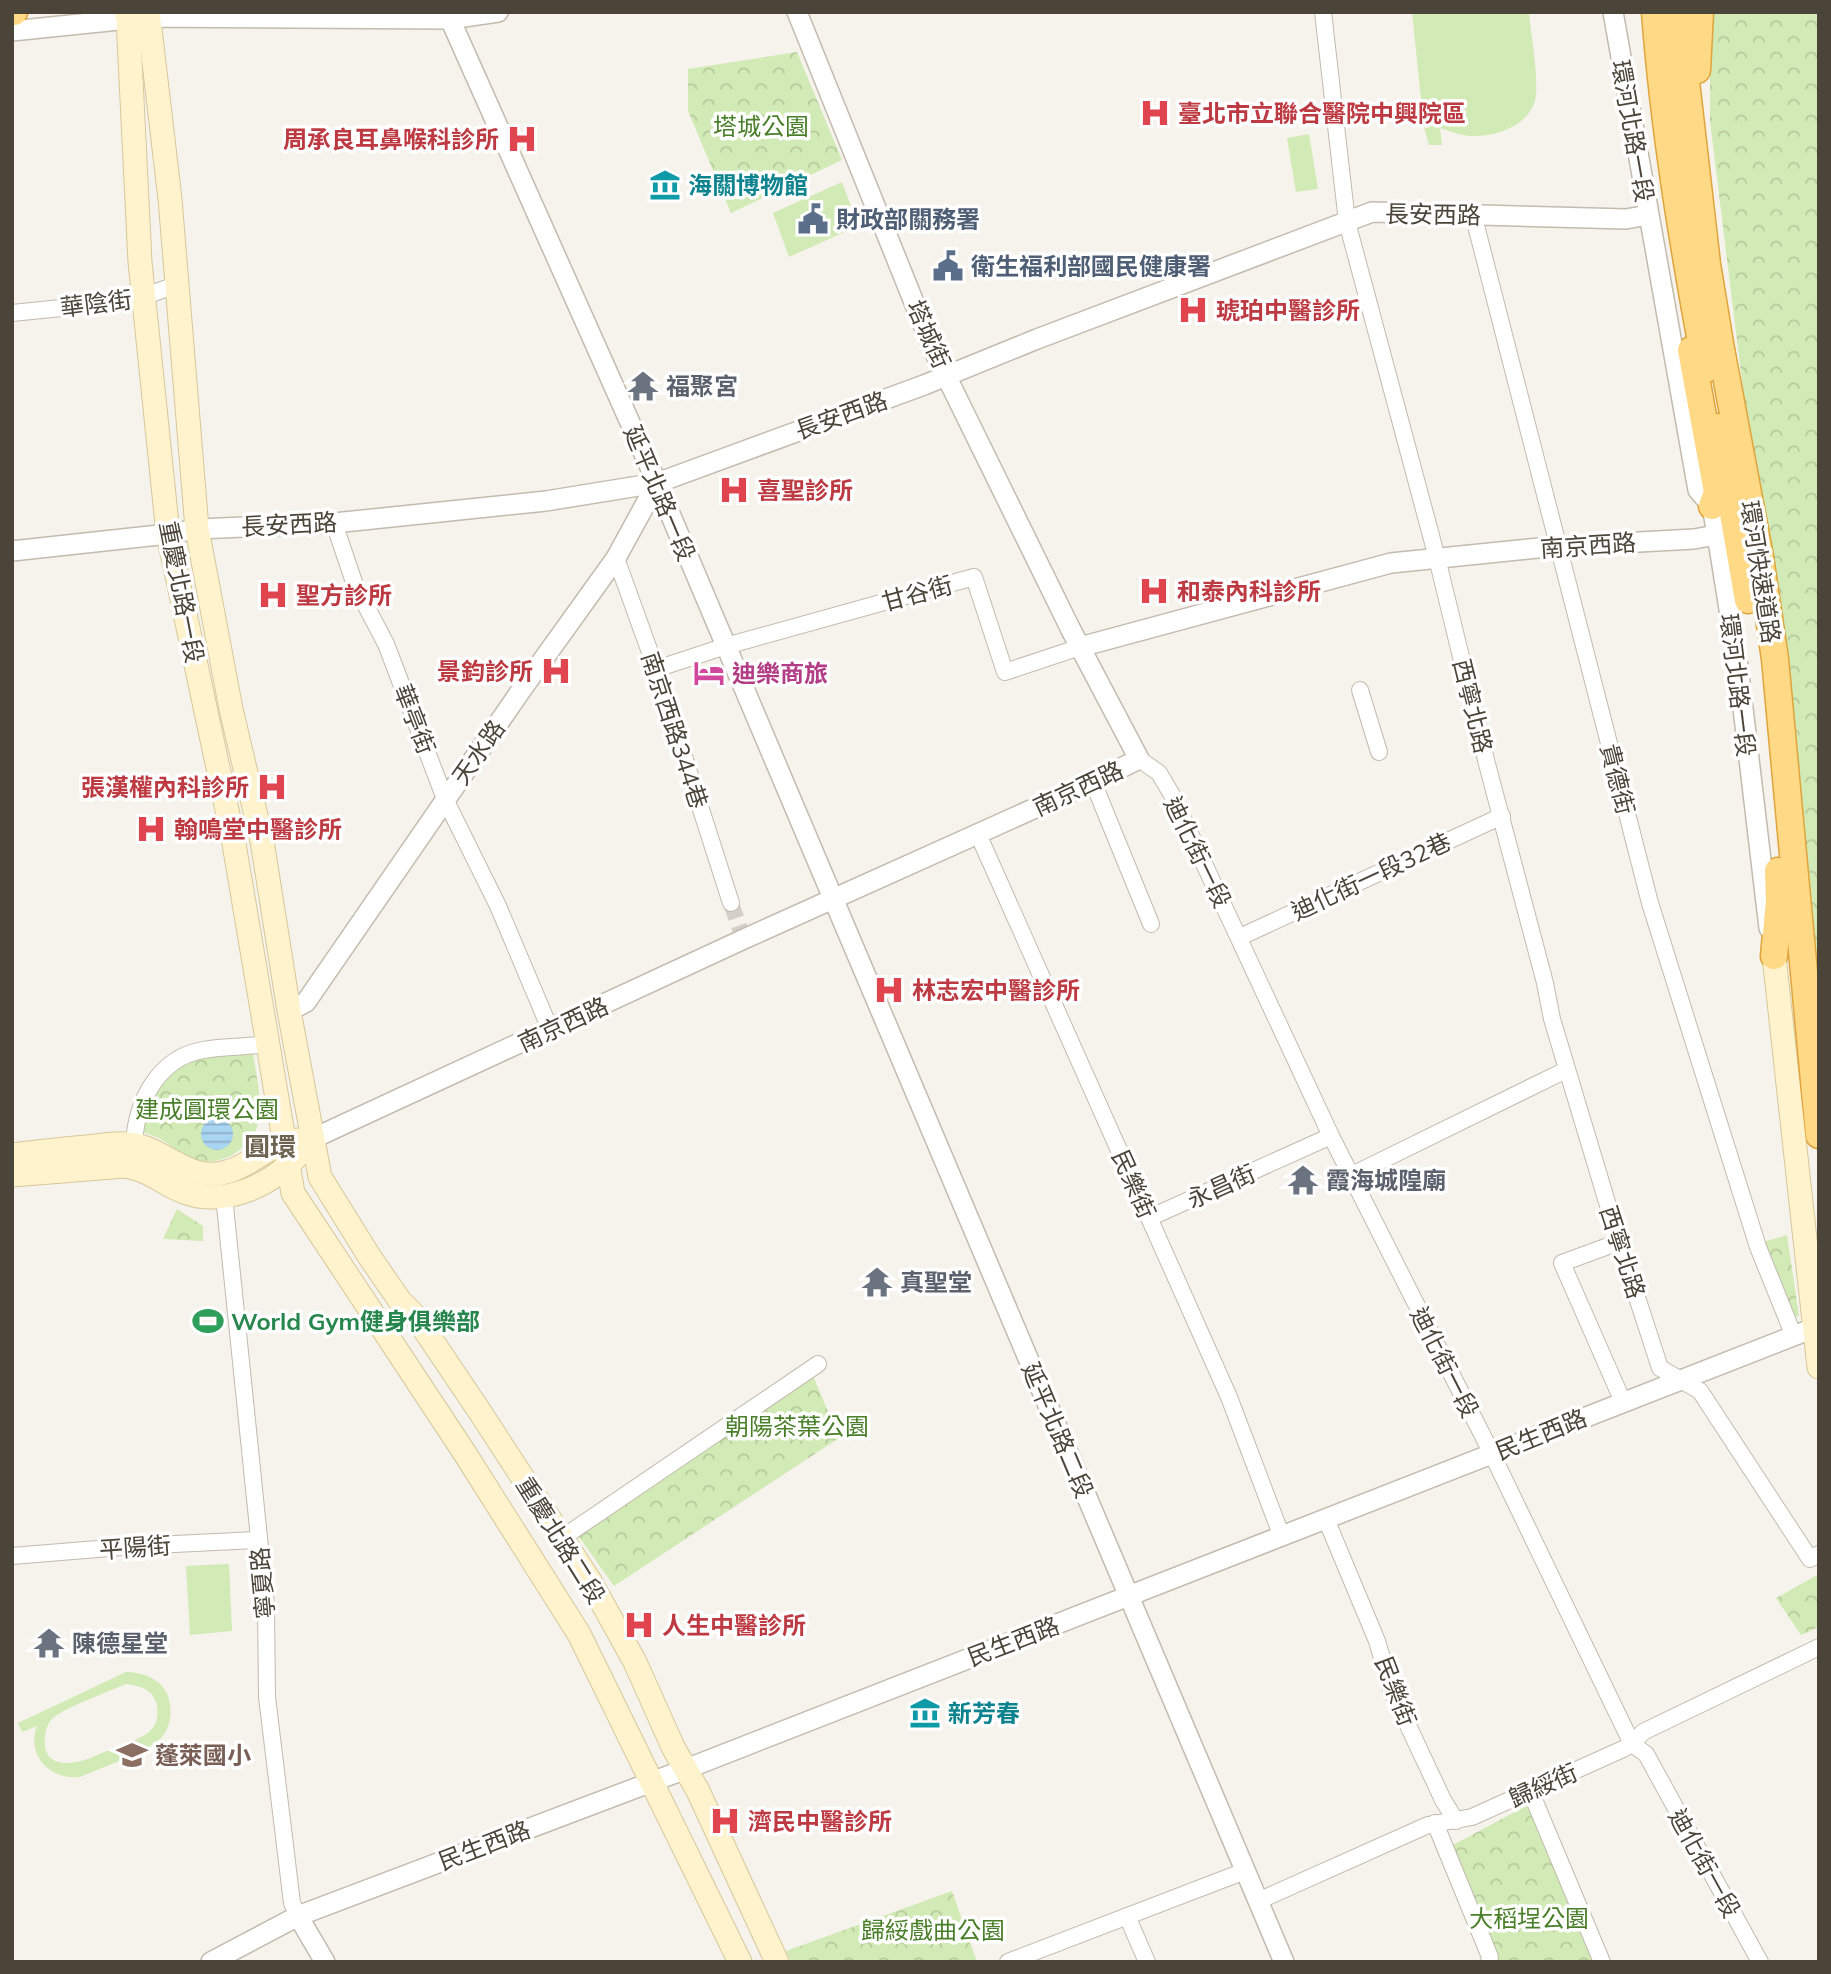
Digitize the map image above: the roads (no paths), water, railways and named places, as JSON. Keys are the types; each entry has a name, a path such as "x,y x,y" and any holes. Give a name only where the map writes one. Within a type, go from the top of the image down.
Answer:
{"highway":[{"name":"環河快速道路","path":"1655,12 1661,95 1688,274 1724,457 1761,674 1779,901 1774,956"},
{"name":"環河快速道路","path":"1681,12 1693,141 1717,325 1758,545 1775,659 1819,1135"},
{"path":"1681,12 1663,170 1665,210 1717,492 1712,506"},
{"path":"1693,141 1700,12"}],"main road":[{"name":"重慶北路一段","path":"137,15 170,199 197,529 231,709 262,841 312,1139"},
{"name":"重慶北路一段","path":"137,15 143,297 168,534 233,838 288,1166"},
{"name":"環河北路一段","path":"1774,956 1817,1326 1819,1367"},
{"name":"南京西路","path":"12,1155 109,1144 134,1144 157,1151 181,1166 213,1175 247,1164 284,1141 312,1139"},
{"name":"南京西路","path":"12,1175 125,1166 145,1171 185,1192 203,1196 225,1196 259,1185 288,1166 312,1139"},
{"name":"重慶北路二段","path":"312,1139 320,1177 338,1209 400,1301 416,1317 471,1398 590,1581 635,1662 777,1962"},
{"name":"重慶北路二段","path":"288,1166 293,1193 464,1451 579,1633 740,1962"}],"street":[{"path":"12,31 137,15 450,15 498,12"},
{"name":"塔城街","path":"797,12 932,347 1080,647"},
{"name":"西寧北路","path":"1323,12 1347,222 1437,558 1566,1070 1619,1242 1660,1368 1700,1391 1810,1559 1819,1554"},
{"name":"環河北路一段","path":"1613,12 1698,490 1712,506 1738,666 1774,956"},
{"name":"延平北路一段","path":"450,15 657,483 832,899"},
{"name":"長安西路","path":"12,551 197,529 334,523 546,501 657,483 947,376 1037,339 1372,212 1626,219 1648,215"},
{"name":"貴德街","path":"1473,214 1663,951 1696,1043 1758,1247 1793,1334"},
{"name":"華陰街","path":"12,313 111,303 143,297 177,284"},
{"name":"天水路","path":"289,1011 306,1002 445,799 616,558 657,483"},
{"name":"華亭街","path":"334,523 355,585 386,644 445,799 498,906 550,1029"},
{"name":"南京西路","path":"312,1139 550,1029 743,935 832,899 1139,759 1080,647 1391,563 1716,535"},
{"name":"南京西路344巷","path":"616,558 656,669 732,903"},
{"name":"甘谷街","path":"726,646 974,577 1005,672 1080,647"},
{"path":"656,669 726,646"},
{"path":"1360,690 1379,752"},
{"name":"迪化街一段","path":"1139,759 1159,773 1172,795 1217,894 1240,937 1283,1039 1492,1454 1632,1744 1646,1754 1759,1962"},
{"path":"1093,782 1151,924"},
{"name":"迪化街一段32巷","path":"1240,937 1502,816"},
{"name":"民樂街","path":"978,834 1229,1397 1282,1537"},
{"name":"延平北路二段","path":"832,899 1284,1962"},
{"path":"134,1144 135,1126 150,1088 172,1062 200,1050 269,1044"},
{"path":"1352,1175 1566,1070"},
{"name":"永昌街","path":"1149,1218 1331,1136"},
{"name":"寧夏路","path":"225,1196 266,1606 267,1697 292,1903 325,1962"},
{"path":"1619,1242 1562,1263 1623,1402"},
{"name":"民生西路","path":"211,1962 298,1916 686,1769 1817,1326"},
{"path":"562,1538 818,1364"},
{"name":"民樂街","path":"1326,1519 1377,1641 1391,1689 1443,1800 1456,1821"},
{"name":"平陽街","path":"12,1556 258,1540"},
{"name":"歸綏街","path":"1258,1901 1435,1823 1472,1817 1632,1744 1643,1732 1819,1647"},
{"path":"1530,1790 1602,1962"},
{"path":"1435,1823 1490,1957 1489,1962"},
{"path":"1009,1962 1245,1871"},
{"path":"1127,1916 1147,1962"}],"water":[{"path":"217,1118 228,1123 233,1134 228,1145 217,1150 206,1145 201,1134 206,1123"}],"tunnel":[{"path":"731,903 741,932"}],"place":[{"name":"臺北市立聯合醫院中興院區","path":"1155,113"},
{"name":"周承良耳鼻喉科診所","path":"522,139"},
{"name":"海關博物館","path":"665,185"},
{"name":"財政部關務署","path":"813,219"},
{"name":"衛生福利部國民健康署","path":"948,266"},
{"name":"琥珀中醫診所","path":"1193,310"},
{"name":"福聚宮","path":"643,386"},
{"name":"喜聖診所","path":"734,490"},
{"name":"和泰內科診所","path":"1154,591"},
{"name":"聖方診所","path":"273,595"},
{"name":"景鈞診所","path":"556,671"},
{"name":"迪樂商旅","path":"709,673"},
{"name":"張漢權內科診所","path":"272,787"},
{"name":"翰鳴堂中醫診所","path":"151,829"},
{"name":"林志宏中醫診所","path":"889,990"},
{"name":"霞海城隍廟","path":"1303,1180"},
{"name":"真聖堂","path":"877,1282"},
{"name":"World Gym健身俱樂部","path":"208,1321"},
{"name":"人生中醫診所","path":"639,1625"},
{"name":"陳德星堂","path":"49,1643"},
{"name":"新芳春","path":"925,1713"},
{"name":"蓬萊國小","path":"132,1755"},
{"name":"濟民中醫診所","path":"725,1821"}],"district":[{"name":"圓環","path":"270,1146"}],"park label":[{"name":"塔城公園","path":"761,126"},
{"name":"建成圓環公園","path":"207,1109"},
{"name":"朝陽茶葉公園","path":"797,1426"},
{"name":"大稻埕公園","path":"1529,1918"},
{"name":"歸綏戲曲公園","path":"933,1930"}]}
